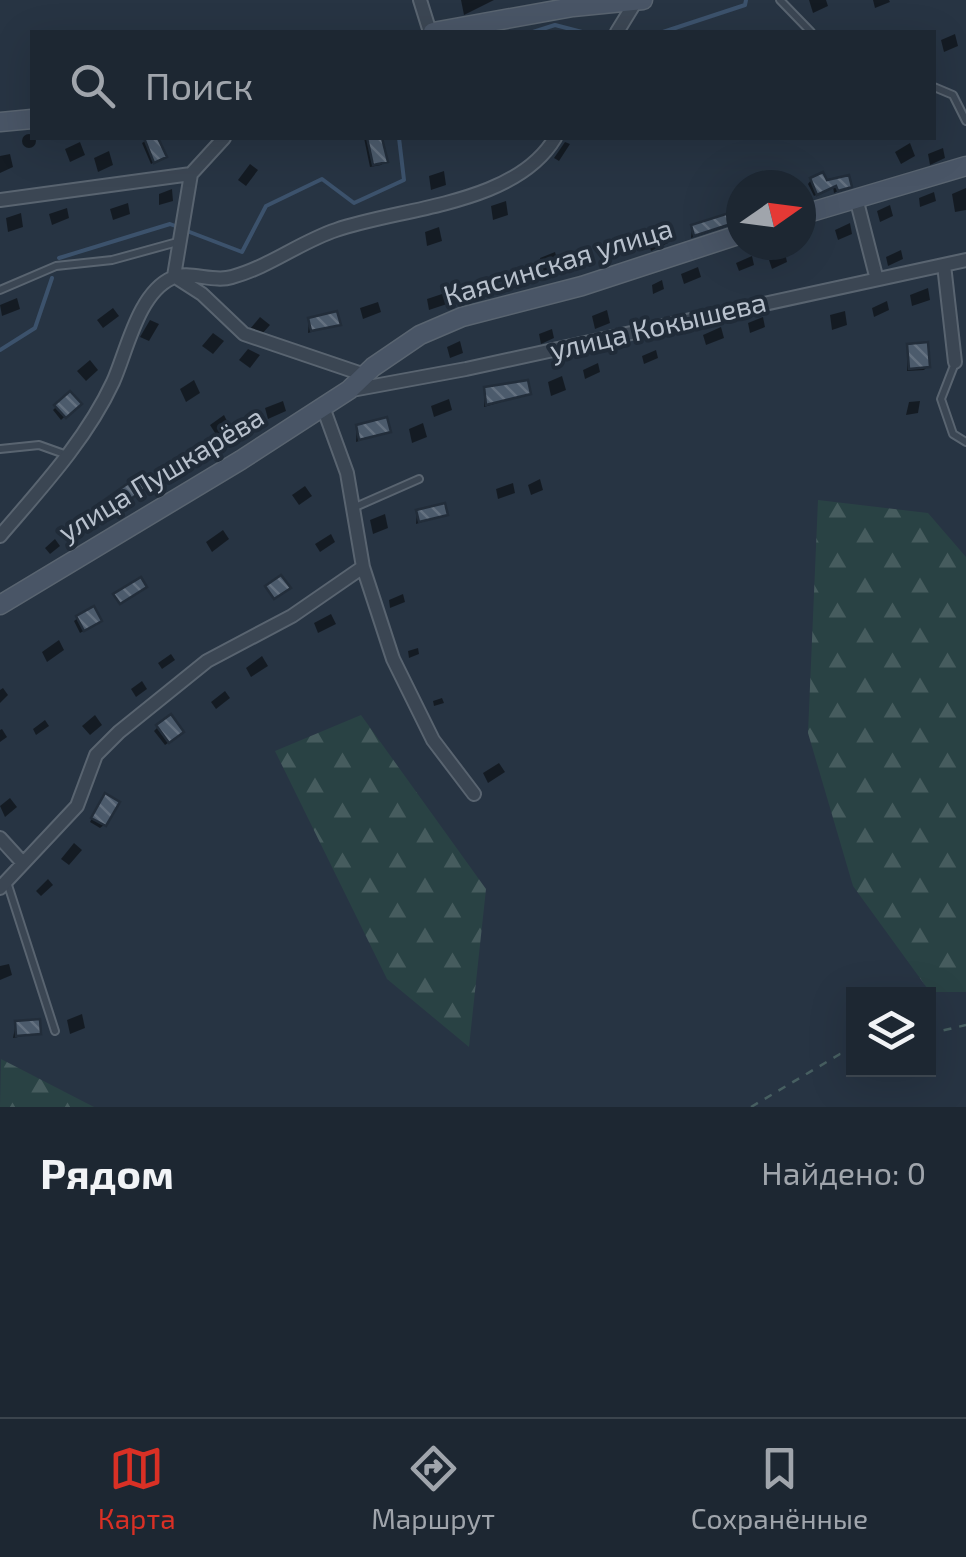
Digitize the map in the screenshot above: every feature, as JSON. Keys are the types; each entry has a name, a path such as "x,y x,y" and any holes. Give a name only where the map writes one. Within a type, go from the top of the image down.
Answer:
{"street":[{"path":"420,0 430,30"},
{"path":"442,30 573,7 639,0"},
{"path":"618,30 639,0"},
{"path":"0,122 30,118"},
{"path":"174,276 191,174 222,140"},
{"path":"0,536 68,455 111,387 156,288 174,276 228,279 332,230 446,204 523,173 539,161 554,140"},
{"path":"816,210 966,166"},
{"path":"0,200 191,174"},
{"path":"856,198 876,276"},
{"name":"Каясинская улица","path":"349,390 420,335 462,317 582,286 726,239"},
{"name":"улица Кокышева","path":"349,390 466,370 876,276 966,260"},
{"path":"944,265 955,362"},
{"path":"174,276 202,294 244,334 365,375"},
{"name":"улица Пушкарёва","path":"0,605 349,390"},
{"path":"323,407 347,473 363,566 393,659 433,740 474,794"},
{"path":"3,884 77,806 96,755 120,732 207,661 292,616 363,566"},
{"path":"0,838 21,861"}],"lane":[{"path":"780,0 810,30"},
{"path":"936,88 952,94 966,121"},
{"path":"0,290 56,266 112,260 183,239"},
{"path":"955,362 942,399 953,434 966,442"},
{"path":"0,448 39,446 68,455"},
{"path":"353,508 419,480"},
{"path":"3,884 55,1031"}],"path":[{"path":"936,1032 966,1025"},
{"path":"751,1107 846,1053"}],"green space":[{"path":"818,500 928,513 966,557 966,992 936,992 936,987 926,987 853,886 808,733"},
{"path":"361,715 486,889 469,1047 387,979 275,751"},
{"path":"1,1059 94,1107 0,1107"}],"building":[{"path":"145,140 159,140 167,157 154,163"},
{"path":"367,140 382,140 388,162 373,165"},
{"path":"823,172 827,180 849,175 852,187 838,191 836,186 817,195 816,175"},
{"path":"726,214 726,226 694,236 691,225"},
{"path":"337,311 341,325 311,331 308,318"},
{"path":"928,342 930,367 909,369 907,344"},
{"path":"528,380 531,394 486,405 484,387"},
{"path":"70,391 82,404 66,418 54,405"},
{"path":"387,417 391,432 359,440 356,425"},
{"path":"197,448 203,458 170,479 162,467"},
{"path":"137,477 145,489 105,517 97,505"},
{"path":"445,503 448,515 419,522 416,510"},
{"path":"281,575 291,588 274,599 265,586"},
{"path":"141,577 147,587 120,604 113,594"},
{"path":"94,606 102,621 84,631 76,616"},
{"path":"171,714 184,732 169,743 156,725"},
{"path":"105,793 120,802 106,826 91,818"},
{"path":"40,1019 41,1034 16,1036 15,1021"}],"waterway":[{"path":"669,30 745,5 746,0"},
{"path":"539,30 555,25 574,30"},
{"path":"187,231 242,252 266,206 322,179 354,203 404,180 399,140"},
{"path":"59,258 170,224 178,227"},
{"path":"0,350 35,328 52,278"}]}
